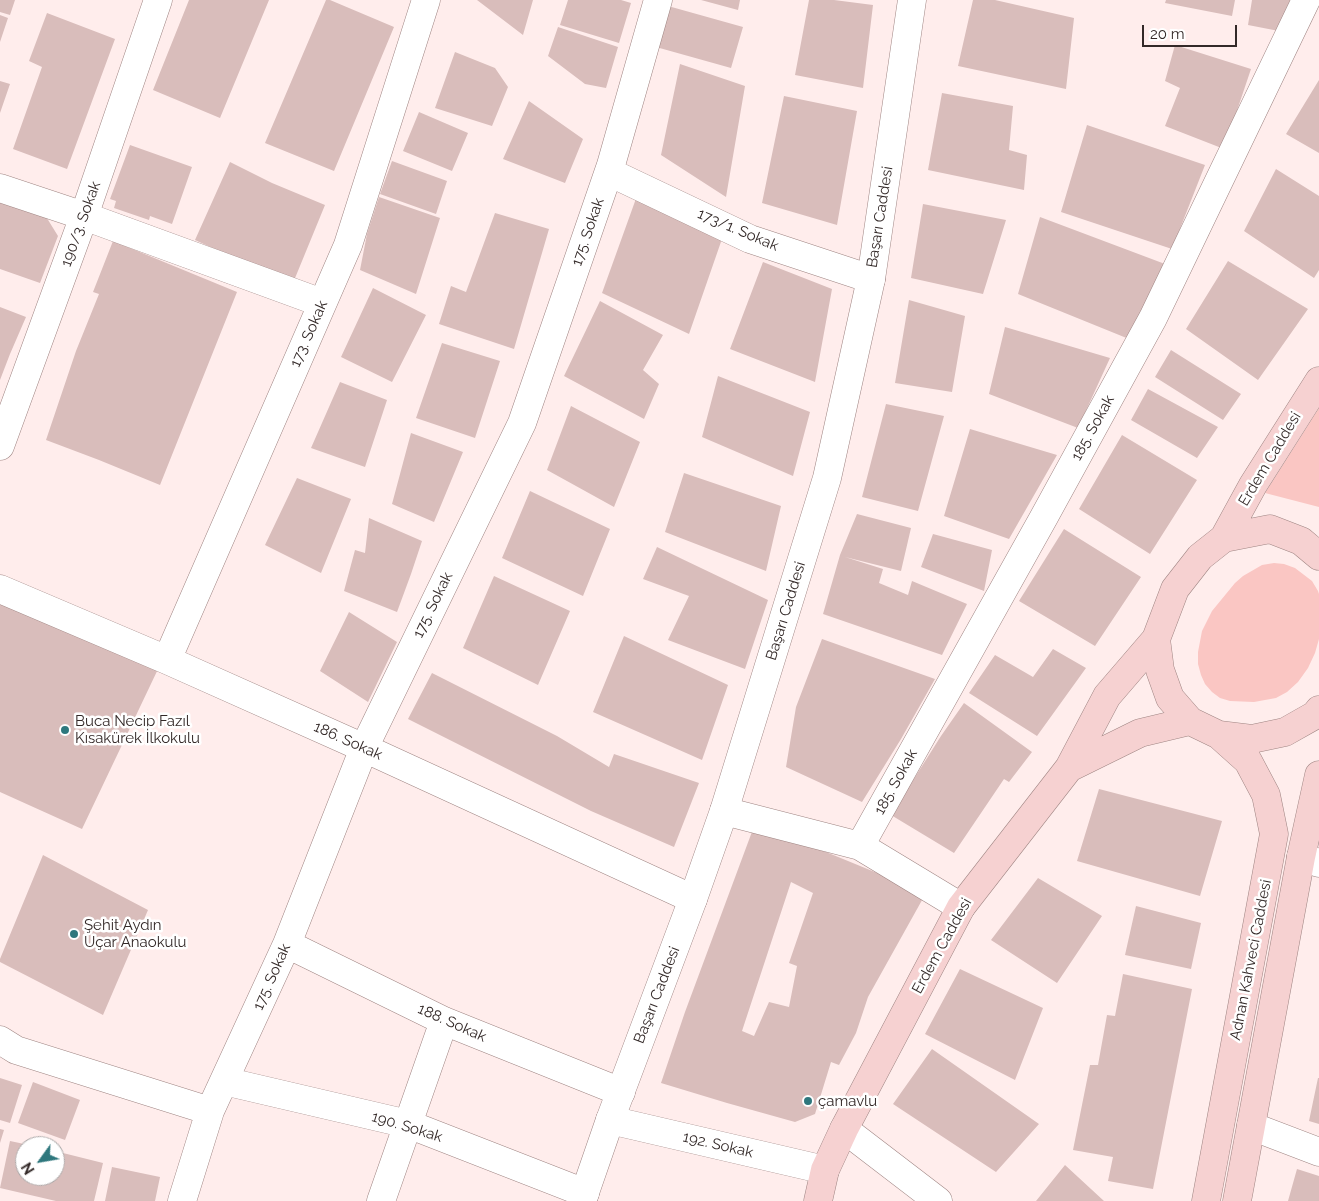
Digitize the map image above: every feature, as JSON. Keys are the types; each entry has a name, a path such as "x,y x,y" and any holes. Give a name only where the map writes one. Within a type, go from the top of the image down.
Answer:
{"main road":[{"name":"Erdem Caddesi","path":"1224,538 1253,485 1319,381"},
{"path":"1319,556 1301,541 1270,529 1224,538 1200,557 1175,589 1156,639 1160,670 1170,698 1190,721 1218,735 1252,739 1285,732 1319,710"},
{"name":"Erdem Caddesi","path":"818,1201 825,1170 844,1129 961,907 1069,768 1107,696 1156,639"},
{"path":"1069,768 1140,734 1190,721"},
{"name":"Adnan Kahveci Caddesi","path":"1206,1201 1274,834 1266,795 1248,761 1218,735"},
{"name":"Adnan Kahveci Caddesi","path":"1237,1201 1251,1126 1310,860 1319,775"}],"street":[{"name":"190/3. Sokak","path":"0,446 84,216 158,0"},
{"name":"173. Sokak","path":"167,660 348,245 426,0"},
{"name":"175. Sokak","path":"182,1201 210,1111 287,944 364,748 522,423 609,172 658,0"},
{"name":"Başarı Caddesi","path":"583,1197 724,811 828,478 870,279 912,0"},
{"name":"185. Sokak","path":"860,846 1153,318 1306,0"},
{"name":"173/1. Sokak","path":"609,172 750,239 870,279"},
{"path":"0,188 84,216 322,304"},
{"name":"186. Sokak","path":"0,589 167,660 364,748 693,899"},
{"path":"724,811 860,846 961,907"},
{"name":"188. Sokak","path":"287,944 444,1021 621,1092"},
{"path":"380,1201 444,1021"},
{"path":"0,1040 16,1050 210,1111"},
{"name":"190. Sokak","path":"224,1081 408,1124 583,1197"},
{"name":"192. Sokak","path":"610,1120 825,1170"},
{"path":"1251,1126 1319,1152"},
{"path":"844,1129 938,1201"}],"shaded area":[{"path":"1319,408 1319,507 1265,493"},
{"path":"1274,563 1295,568 1312,581 1318,591 1319,639 1315,653 1308,668 1298,682 1287,692 1276,698 1254,702 1230,701 1220,698 1205,684 1198,664 1202,631 1212,611 1235,583 1262,565"}],"building":[{"path":"0,0 15,0 10,15 0,12"},
{"path":"189,0 269,0 220,118 153,90"},
{"path":"326,0 394,27 334,171 265,143"},
{"path":"477,0 533,0 523,35"},
{"path":"568,0 621,0 631,3 619,43 560,25"},
{"path":"701,0 740,0 738,10"},
{"path":"809,0 834,0 873,5 863,88 795,75"},
{"path":"973,0 995,0 1074,18 1066,89 958,66"},
{"path":"1166,0 1235,0 1232,16 1165,3"},
{"path":"1252,0 1294,0 1284,32 1248,25"},
{"path":"668,6 743,27 731,68 656,47"},
{"path":"47,13 115,39 67,169 13,149 42,67 29,61"},
{"path":"0,15 8,18 0,42"},
{"path":"558,27 618,47 606,88 585,84 548,56"},
{"path":"1175,45 1251,69 1224,149 1165,126 1180,88 1165,81"},
{"path":"455,52 495,68 508,87 492,126 435,108"},
{"path":"680,64 745,86 726,197 661,155"},
{"path":"1319,80 1319,153 1286,134"},
{"path":"0,81 10,84 0,113"},
{"path":"942,93 1013,106 1009,150 1027,155 1024,190 928,170"},
{"path":"784,96 857,111 837,225 762,203"},
{"path":"529,101 583,139 565,183 503,159"},
{"path":"419,112 468,133 452,171 403,151"},
{"path":"1087,125 1205,165 1172,249 1061,212"},
{"path":"130,145 192,167 172,224 150,216 149,220 114,208 116,201 110,199"},
{"path":"392,161 447,181 436,214 380,194"},
{"path":"230,162 272,183 325,205 293,283 195,240"},
{"path":"1276,169 1319,196 1319,270 1314,278 1244,231"},
{"path":"638,193 723,236 689,334 602,293"},
{"path":"379,197 440,218 416,294 360,270 367,234"},
{"path":"0,198 45,215 58,236 40,283 0,269"},
{"path":"923,204 1006,220 983,294 911,278"},
{"path":"495,213 549,229 514,349 439,324 451,286 466,292"},
{"path":"1040,217 1165,264 1129,339 1018,294"},
{"path":"113,241 237,292 160,485 46,440 76,351 99,294 93,292"},
{"path":"1228,261 1308,309 1258,380 1186,329"},
{"path":"763,262 832,289 815,382 730,349"},
{"path":"373,288 426,315 392,382 341,357"},
{"path":"909,300 965,316 952,392 895,383"},
{"path":"600,301 663,335 643,370 659,384 644,419 564,376"},
{"path":"0,307 26,317 0,380"},
{"path":"1005,327 1110,358 1078,428 989,394"},
{"path":"442,343 500,361 475,438 416,418"},
{"path":"1171,350 1241,394 1223,420 1155,377"},
{"path":"718,376 810,412 793,476 702,437"},
{"path":"340,382 387,400 365,467 311,448"},
{"path":"1148,389 1218,427 1197,458 1131,420"},
{"path":"886,404 944,416 918,511 862,497"},
{"path":"571,406 640,442 614,507 547,470"},
{"path":"970,429 1057,455 1009,539 944,516"},
{"path":"411,433 463,452 434,522 392,504"},
{"path":"1122,435 1197,480 1150,554 1079,509"},
{"path":"684,473 781,506 766,571 665,532"},
{"path":"297,478 351,499 321,573 265,545"},
{"path":"530,491 610,529 583,596 502,558"},
{"path":"857,514 911,528 901,571 845,557 883,569 879,583 908,595 912,581 967,604 942,655 823,614 840,555"},
{"path":"369,518 422,541 397,612 344,591 355,550 365,553"},
{"path":"1064,529 1141,577 1095,646 1019,601"},
{"path":"933,534 992,550 984,591 921,567"},
{"path":"657,547 768,600 745,669 668,640 689,596 643,579"},
{"path":"494,576 570,611 538,685 463,648"},
{"name":"Buca Necip Fazıl Kısakürek İlkokulu","path":"0,603 159,667 82,829 0,792"},
{"path":"349,612 397,642 368,702 320,671"},
{"path":"624,636 728,685 702,760 593,712"},
{"path":"822,639 935,679 862,802 786,767 796,707"},
{"path":"1053,649 1086,668 1037,736 969,693 995,655 1033,677"},
{"path":"432,673 557,736 609,767 614,754 699,783 674,847 591,811 408,719"},
{"path":"964,703 1032,752 1009,782 1004,779 954,853 891,815"},
{"path":"1099,789 1222,821 1200,896 1077,861"},
{"path":"753,829 826,852 926,893 868,997 856,1033 839,1065 831,1062 815,1114 795,1122 661,1083 685,1012","holes":["791,882 813,893 789,963 797,966 789,1007 769,1002 754,1036 742,1031"]},
{"name":"Şehit Aydın Uçar Anaokulu","path":"43,855 148,910 103,1015 0,962"},
{"path":"1038,878 1102,916 1057,983 991,940"},
{"path":"1136,906 1201,923 1191,969 1125,955"},
{"path":"960,969 1043,1008 1015,1080 925,1034"},
{"path":"1123,974 1192,989 1153,1189 1108,1181 1113,1157 1073,1150 1090,1065 1098,1065 1107,1015 1115,1016"},
{"path":"932,1049 1039,1124 996,1172 893,1104"},
{"path":"0,1078 22,1085 10,1123 0,1120"},
{"path":"1319,1078 1319,1124 1309,1121"},
{"path":"33,1082 80,1100 65,1140 65,1136 54,1136 18,1123"},
{"path":"0,1129 4,1130 0,1143"},
{"path":"10,1141 15,1142 15,1186 65,1186 65,1154 103,1163 94,1201 56,1201 0,1188"},
{"path":"1065,1165 1104,1201 1036,1201"},
{"path":"112,1167 160,1177 155,1201 105,1201"},
{"path":"1297,1169 1319,1176 1319,1201 1288,1201"}],"place":[{"name":"Buca Necip Fazıl Kısakürek İlkokulu","path":"65,730"},
{"name":"Şehit Aydın Uçar Anaokulu","path":"74,934"},
{"name":"çamavlu","path":"808,1101"}]}
